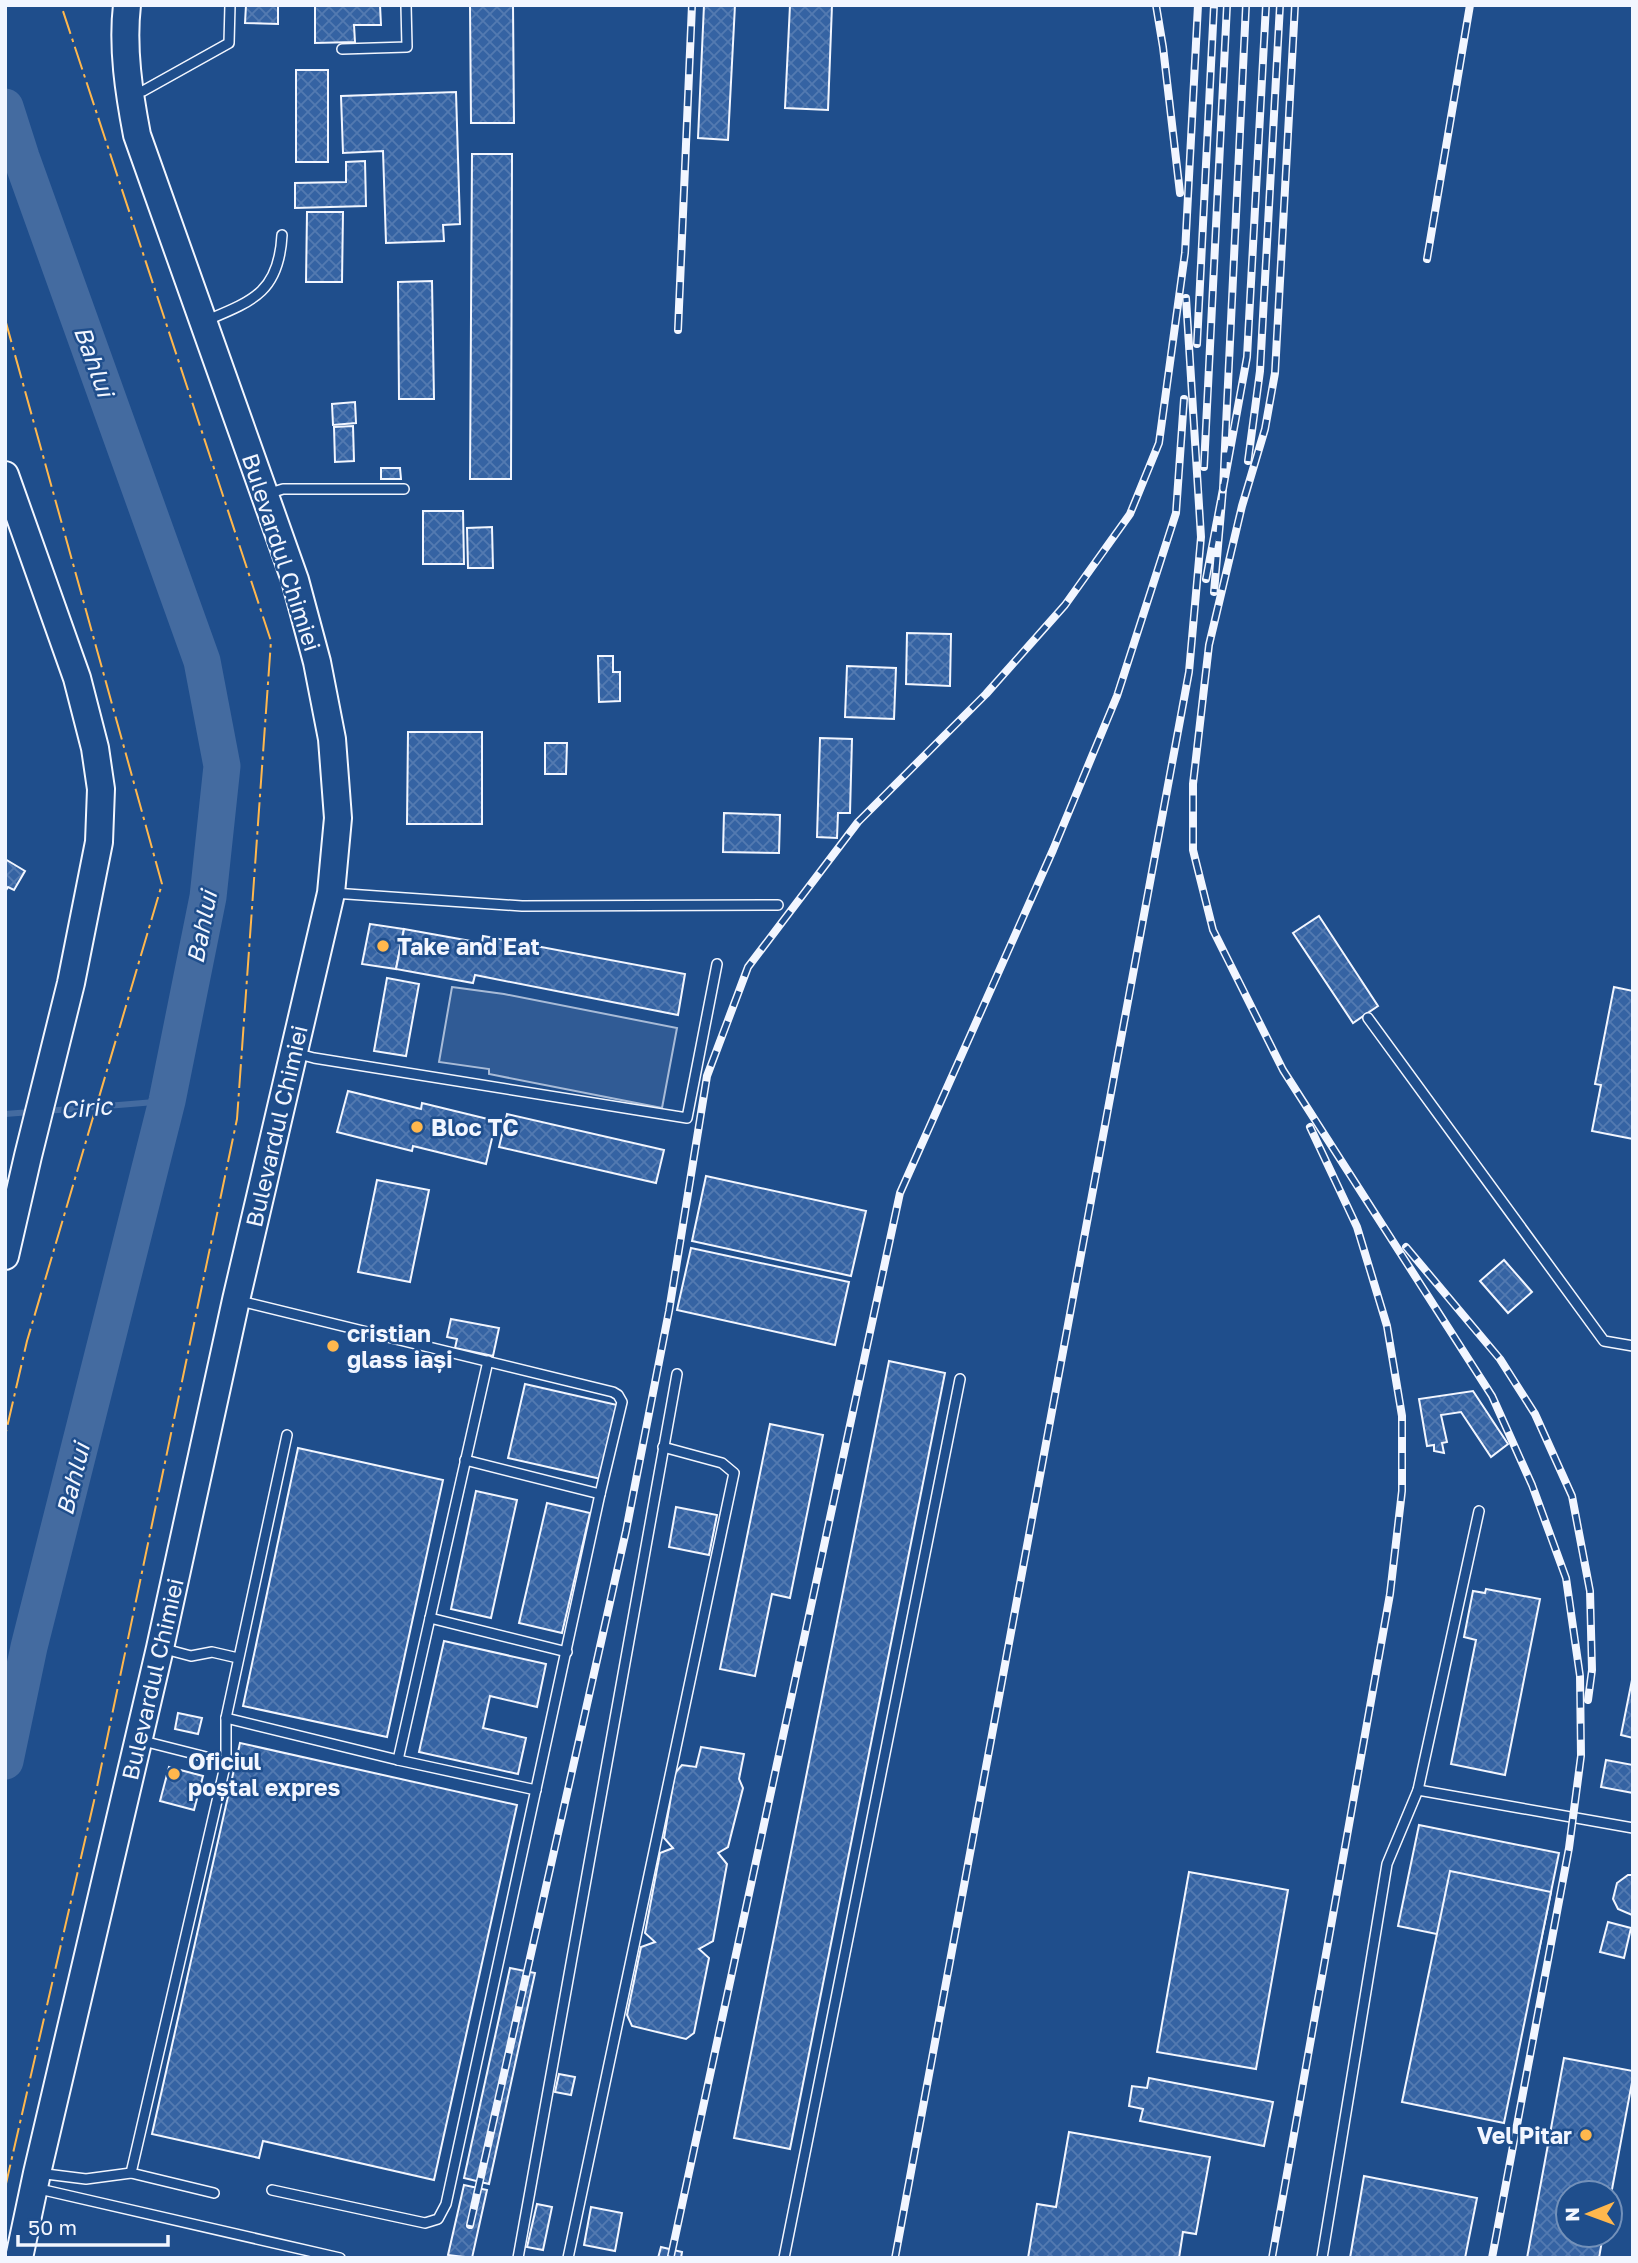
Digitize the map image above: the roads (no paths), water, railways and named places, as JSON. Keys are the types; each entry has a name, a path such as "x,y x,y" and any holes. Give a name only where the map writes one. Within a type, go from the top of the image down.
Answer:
{"street":[{"name":"Bulevardul Chimiei","path":"19,2258 331,893 338,818 332,738 317,662 295,580 138,135 129,93 125,24 127,5"},
{"path":"5,475 77,678 101,789 99,842 71,983 5,1256"}],"lane":[{"path":"129,93 143,91 229,43 230,5"},
{"path":"342,49 407,47 406,5"},
{"path":"203,321 243,305 265,289 281,251 282,235"},
{"path":"266,495 283,489 404,489"},
{"path":"331,893 522,906 778,905"},
{"path":"293,1052 327,1060 687,1118 717,964"},
{"path":"1368,1018 1604,1340 1633,1346"},
{"path":"236,1300 618,1395 622,1402 446,2204 438,2219 425,2223 272,2190"},
{"path":"398,1760 488,1362"},
{"path":"518,2258 677,1374"},
{"path":"784,2258 960,1379"},
{"path":"131,2173 226,1762 226,1718 287,1435"},
{"path":"568,2258 734,1473 722,1463 663,1447"},
{"path":"465,1460 600,1494"},
{"path":"1322,2258 1387,1864 1418,1790 1479,1511"},
{"path":"430,1618 567,1653"},
{"path":"160,1648 191,1656 212,1652 238,1658"},
{"path":"226,1718 536,1790"},
{"path":"138,1740 226,1762"},
{"path":"1418,1790 1633,1828"},
{"path":"35,2180 86,2179 131,2173 214,2193"},
{"path":"35,2180 340,2258"}],"waterway":[{"name":"Bahlui","path":"5,107 202,661 222,766 208,897 167,1101 29,1647 5,1761"},
{"name":"Ciric","path":"46,1111 167,1101"},
{"name":"Ciric","path":"5,1114 31,1112"}],"railway":[{"path":"678,330 692,5"},
{"path":"1156,5 1180,193"},
{"path":"470,2225 626,1531 669,1311 707,1076 748,967 858,822 986,694 1065,605 1130,514 1159,443 1185,253 1198,5"},
{"path":"1197,344 1214,5"},
{"path":"1204,467 1227,5"},
{"path":"1246,5 1223,489 1247,357 1266,5"},
{"path":"1248,461 1260,371 1280,5"},
{"path":"1295,5 1275,373 1265,429 1242,506 1209,645 1193,784 1193,850 1213,930 1283,1070 1492,1396 1532,1485 1566,1578 1580,1676 1581,1756 1569,1848 1492,2258"},
{"path":"1427,259 1470,5"},
{"path":"895,2258 1189,672 1201,537 1186,298"},
{"path":"671,2256 900,1193 1053,850 1117,696 1176,513 1184,399"},
{"path":"1206,579 1223,489 1214,592"},
{"path":"1272,2258 1390,1594 1402,1491 1402,1416 1387,1326 1357,1227 1310,1127"},
{"path":"1406,1247 1500,1359 1535,1414 1572,1496 1590,1591 1592,1670 1588,1700"}],"place":[{"name":"Take and Eat","path":"383,946"},
{"name":"Bloc TC","path":"417,1127"},
{"name":"cristian glass iași","path":"333,1346"},
{"name":"Oficiul poștal expres","path":"174,1774"},
{"name":"Vel Pitar","path":"1586,2135"}]}
